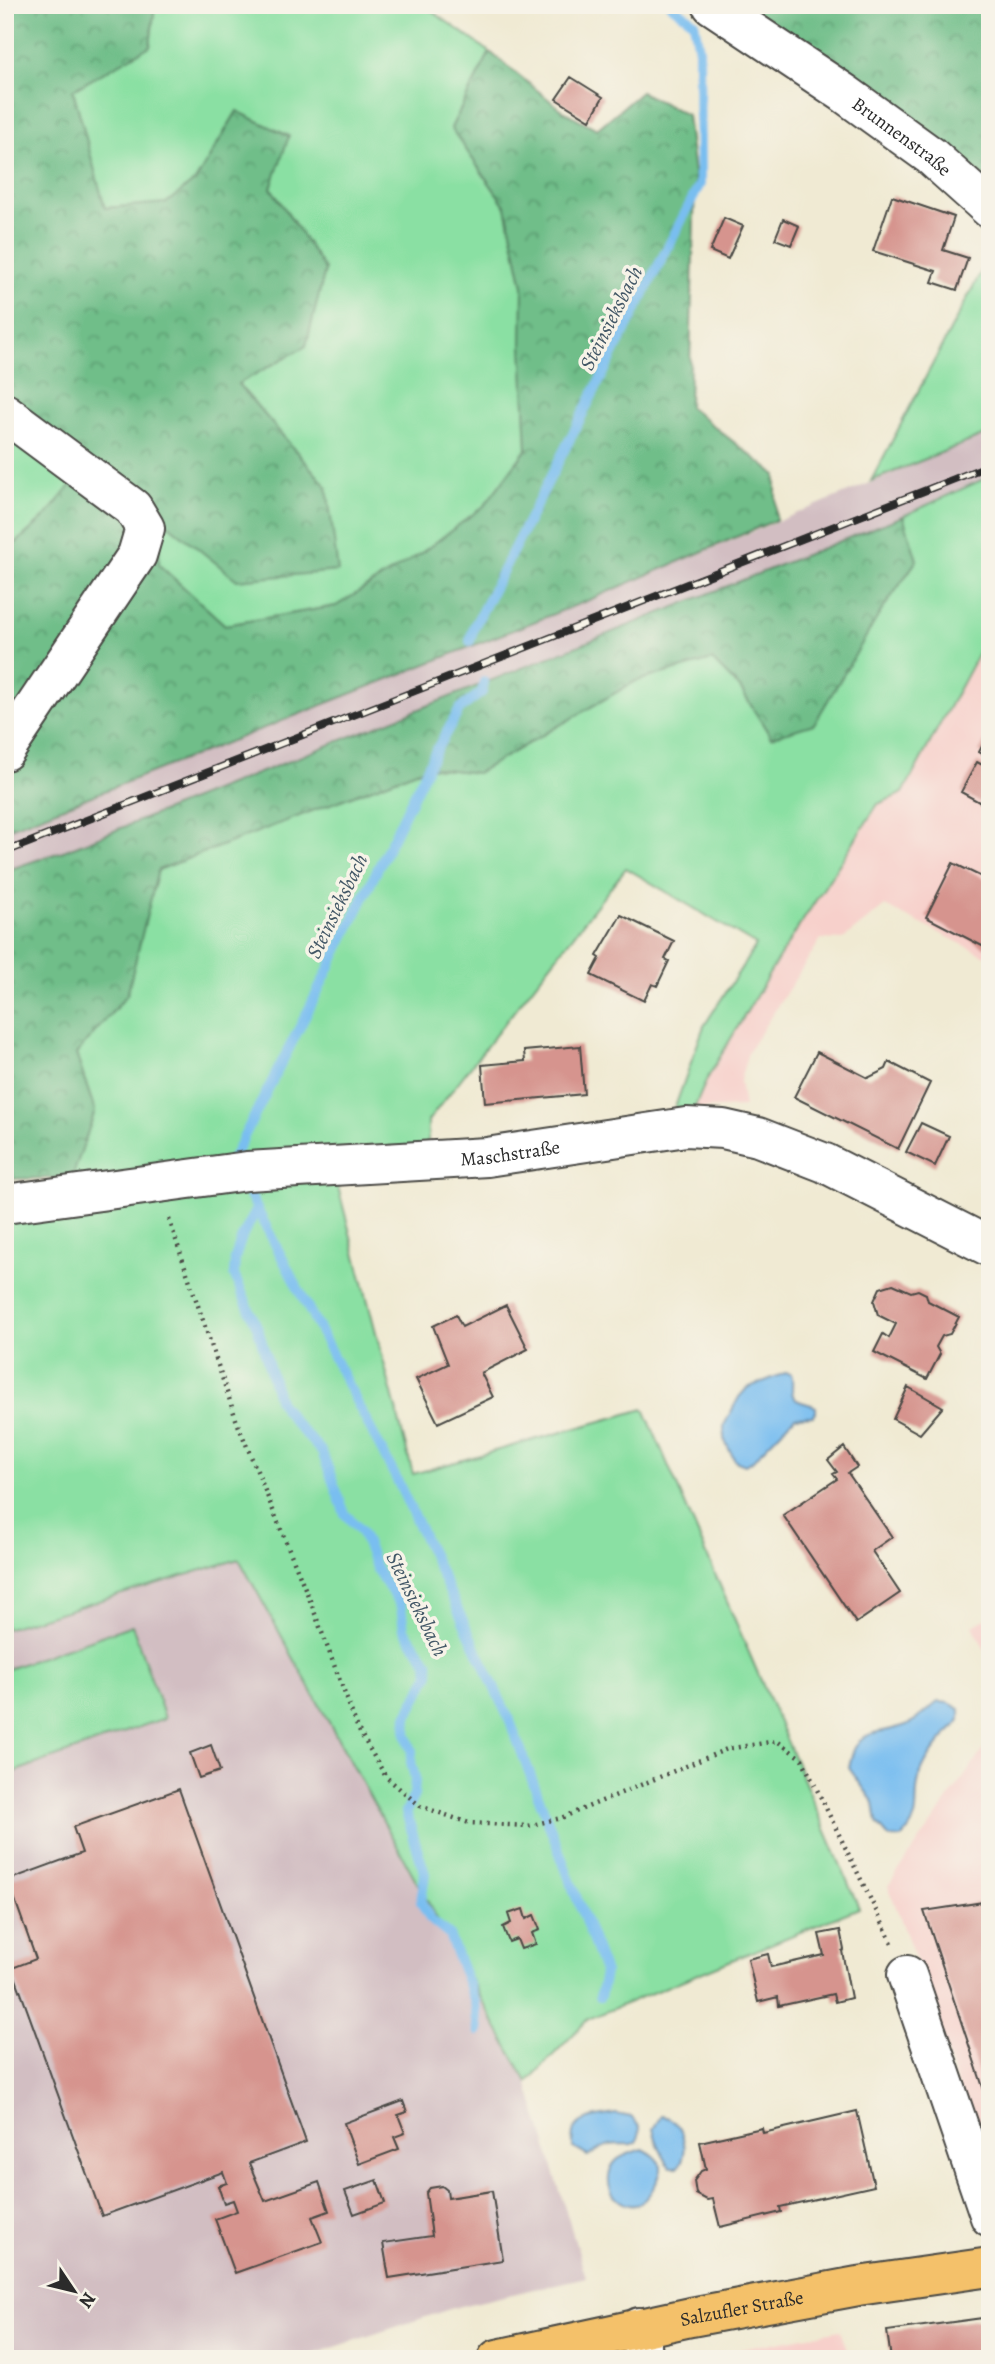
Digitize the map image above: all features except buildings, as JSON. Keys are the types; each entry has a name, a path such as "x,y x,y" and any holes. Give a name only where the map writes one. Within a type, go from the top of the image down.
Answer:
{"main road":[{"name":"Salzufler Straße","path":"497,2359 642,2343 858,2286 990,2267"}],"street":[{"name":"Brunnenstraße","path":"712,5 844,93 931,156 990,209"},
{"path":"5,413 133,508 145,528 137,555 5,751"},
{"name":"Maschstraße","path":"5,1204 247,1171 487,1157 687,1127 723,1129 758,1137 825,1163 990,1247"},
{"path":"907,1975 990,2217"}],"path":[{"path":"166,1183 169,1217 237,1422 311,1603 358,1729 386,1777 420,1805 469,1823 536,1825 561,1818 727,1749 777,1741 802,1759 907,1975"}],"shaded area":[{"path":"990,433 990,476 903,516 66,850 5,871 5,830 589,600"},
{"path":"990,631 990,958 885,906 842,940 821,939 748,1052 740,1081 744,1107 694,1109 707,1079 778,959 879,804 903,793"},
{"path":"239,1559 527,2082 586,2277 453,2308 299,2359 5,2359 5,1629"},
{"path":"990,1616 990,1660 973,1626"},
{"path":"990,1740 990,2185 918,1965 888,1886"},
{"path":"840,2330 850,2359 689,2359"}],"green space":[{"path":"5,5 155,5 150,46 73,90 105,208 166,203 196,180 237,111 289,136 271,188 325,270 306,346 238,384 327,487 338,571 237,580 160,518 159,565 225,625 336,606 420,554 484,506 527,449 522,345 523,286 506,207 451,128 490,52 563,111 597,129 641,92 687,115 695,181 689,407 776,475 776,520 589,600 5,830 5,553 45,517 89,463 5,401"},
{"path":"155,5 423,5 490,52 451,128 506,207 523,286 527,448 484,506 420,554 336,606 225,625 159,565 159,517 327,487 237,383 306,345 325,270 271,188 288,136 237,111 196,180 166,204 104,208 73,90 150,46"},
{"path":"740,5 990,5 990,181 738,9"},
{"path":"990,255 990,433 871,481"},
{"path":"5,401 89,463 45,517 5,552"},
{"path":"990,476 990,631 903,793 878,804 778,959 707,1079 694,1109 674,1110 704,1026 756,945 626,868 428,1121 428,1148 332,1164 413,1474 644,1409 859,1908 588,2019 527,2082 239,1559 5,1629 5,1213 46,1206 95,1111 76,1054 122,1001 158,870 427,767 477,773 636,681 712,660 740,688 771,737 880,613 917,560 903,516"},
{"path":"903,516 917,560 880,613 814,724 771,737 740,688 712,660 636,681 477,773 427,767 158,870 127,995 76,1054 95,1111 72,1178 5,1179 5,871 66,850"},
{"path":"132,1625 165,1718 5,1775 5,1670"}],"water":[{"path":"785,1373 791,1374 795,1399 816,1407 816,1412 813,1416 795,1417 751,1462 745,1465 735,1461 724,1439 724,1425 739,1397 747,1388"},
{"path":"938,1702 949,1703 960,1709 960,1720 924,1765 918,1783 914,1821 902,1838 889,1837 877,1823 874,1803 849,1768 852,1755 861,1739 911,1723"},
{"path":"616,2114 631,2117 640,2127 634,2143 610,2145 588,2156 574,2148 572,2138 578,2124 584,2120"},
{"path":"661,2116 675,2123 683,2137 684,2153 678,2167 668,2164 656,2139 653,2129"},
{"path":"643,2149 659,2161 660,2173 644,2200 639,2204 628,2205 612,2192 609,2183 610,2170 616,2160"}],"waterway":[{"name":"Steinsieksbach","path":"470,641 474,627 700,184 699,50 694,22 671,5"},
{"name":"Steinsieksbach","path":"234,1156 435,752 460,709 482,692 484,682"},
{"name":"Steinsieksbach","path":"245,1185 257,1209 242,1237 235,1258 234,1275 258,1329 279,1401 322,1452 345,1514 361,1531 377,1570 401,1606 404,1630 428,1662 429,1675 407,1716 406,1734 412,1751 411,1762 415,1778 414,1795 406,1812 425,1874 421,1902 430,1919 449,1935 475,2002 478,2031"},
{"name":"Steinsieksbach","path":"257,1209 397,1480 510,1721 605,1973 600,1997"}],"railway":[{"path":"5,852 990,465"}]}
